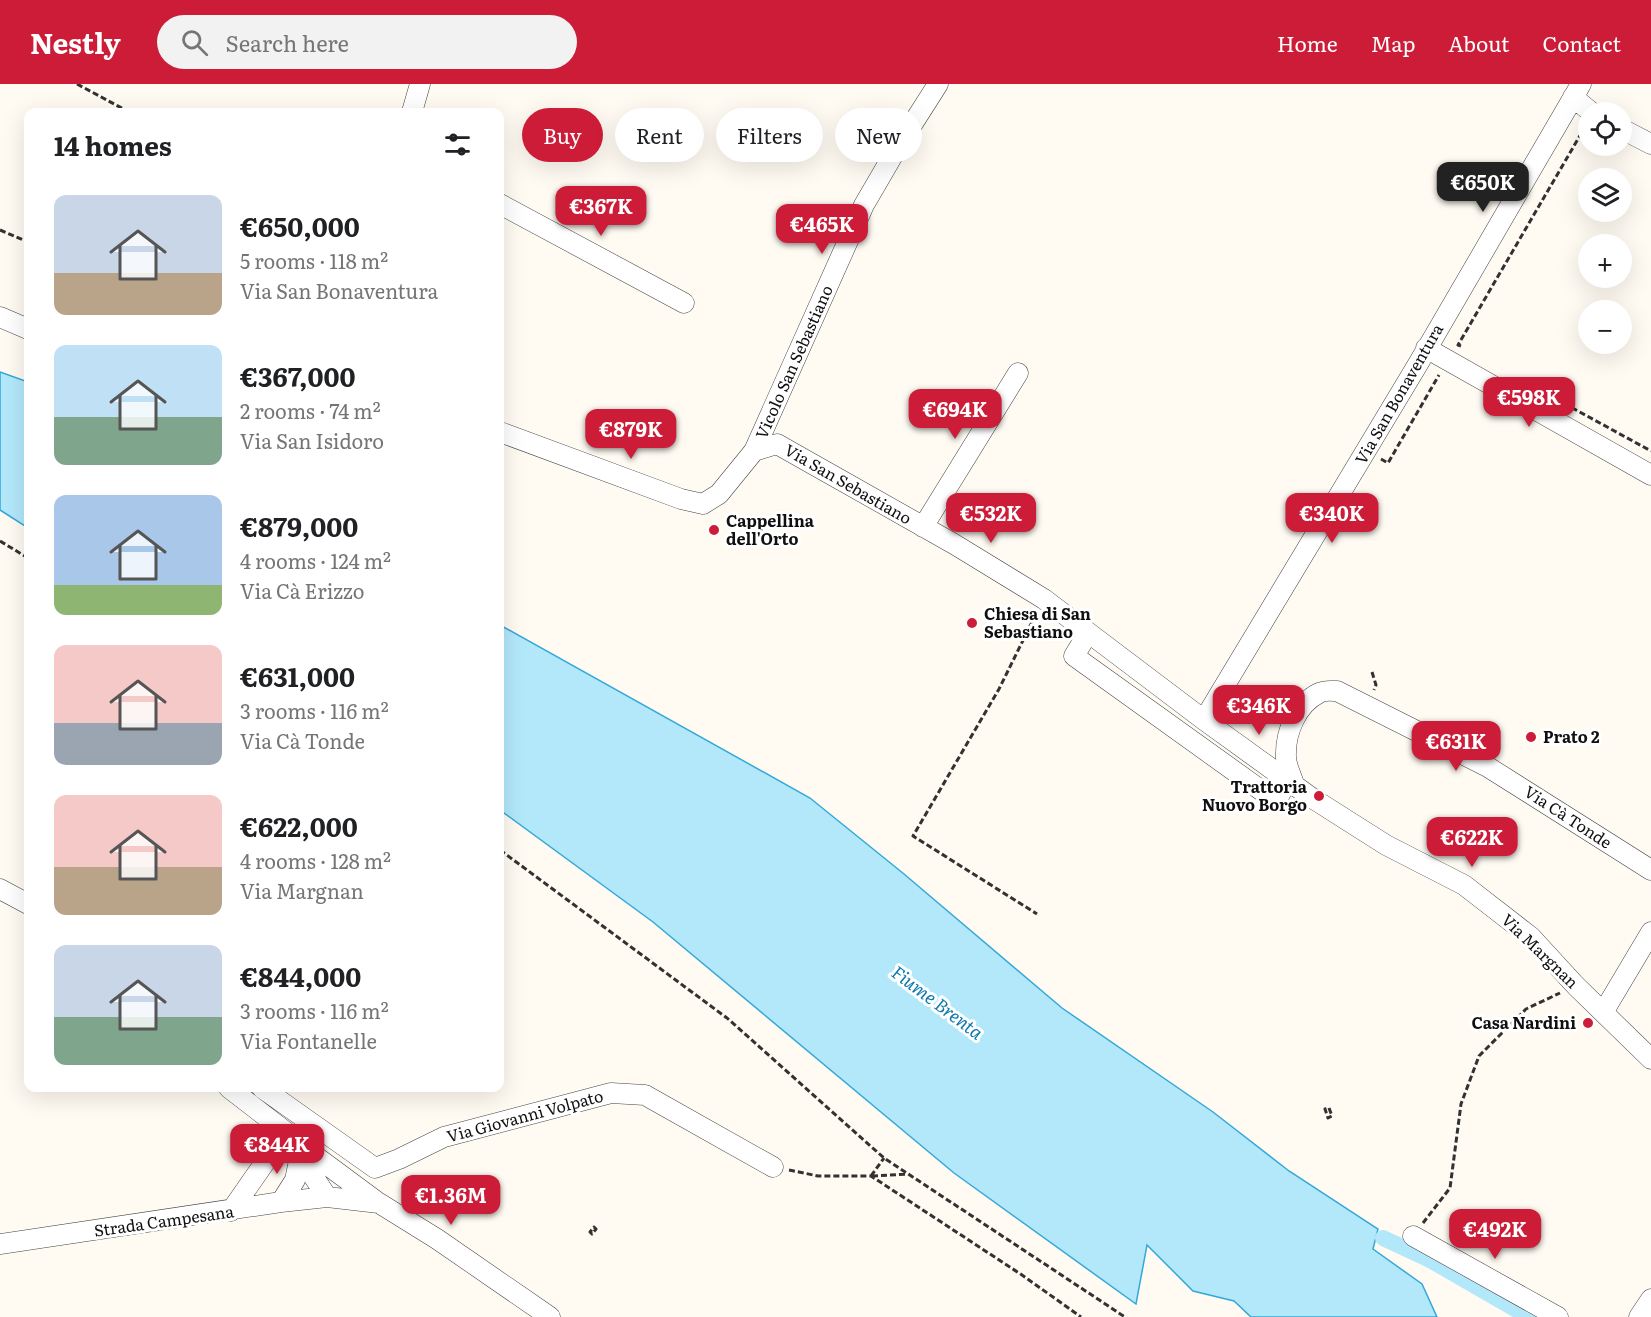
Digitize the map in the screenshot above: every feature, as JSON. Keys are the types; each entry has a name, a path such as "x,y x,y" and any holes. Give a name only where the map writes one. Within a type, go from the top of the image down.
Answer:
{"street":[{"path":"413,108 420,84"},
{"name":"Vicolo San Sebastiano","path":"504,433 681,499 703,504 718,495 754,451 864,205 938,84"},
{"name":"Via San Bonaventura","path":"1204,720 1366,452 1577,91"},
{"path":"1632,134 1651,144"},
{"path":"504,206 684,303"},
{"path":"0,317 24,327"},
{"path":"1426,348 1651,475"},
{"path":"923,527 1018,373"},
{"name":"Via San Sebastiano","path":"754,451 777,444 1044,599 1204,720 1291,782"},
{"path":"1088,633 1074,656 1276,801 1291,782"},
{"name":"Via Cà Tonde","path":"1291,782 1286,757 1288,737 1293,722 1303,705 1320,692 1337,691 1488,767 1651,870"},
{"name":"Via Margnan","path":"1291,782 1349,823 1472,891 1531,937 1576,986 1651,1059"},
{"path":"0,889 24,902"},
{"path":"1604,1011 1651,932"},
{"path":"234,1092 294,1143 550,1317"},
{"name":"Via Giovanni Volpato","path":"268,1092 375,1168 444,1137 611,1093 645,1095 773,1167"},
{"path":"294,1143 334,1198 344,1188 341,1175"},
{"path":"282,1202 296,1180 294,1143"},
{"path":"231,1211 294,1143"},
{"name":"Strada Campesana","path":"0,1245 282,1202 334,1198 380,1203"},
{"path":"1413,1236 1558,1317"},
{"path":"1639,1317 1651,1299"}],"path":[{"path":"77,84 122,108"},
{"path":"1468,350 1458,345 1578,138"},
{"path":"0,230 24,240"},
{"path":"1366,452 1388,463 1440,373"},
{"path":"1547,394 1651,451"},
{"path":"0,541 24,556"},
{"path":"1037,914 913,836 999,689 1044,599"},
{"path":"504,853 727,1017 884,1158 1125,1317"},
{"path":"1413,1236 1450,1188 1461,1104 1479,1056 1526,1009 1576,986"},
{"path":"871,1176 884,1158"},
{"path":"773,1167 818,1176 908,1174"},
{"path":"871,1176 1022,1275 1081,1317"}],"water":[{"path":"0,372 24,381 24,525 0,510"},
{"name":"Fiume Brenta","path":"504,627 810,798 1062,1008 1213,1112 1289,1171 1378,1229 1373,1249 1422,1284 1437,1317 1251,1317 1234,1301 1193,1291 1147,1245 1136,1304 954,1173 653,922 504,813"}],"waterway":[{"path":"1383,1238 1430,1260 1529,1317"}],"place":[{"name":"Cappellina dell'Orto","path":"714,530"},
{"name":"Chiesa di San Sebastiano","path":"972,623"},
{"name":"Prato 2","path":"1531,737"},
{"name":"Trattoria Nuovo Borgo","path":"1319,796"},
{"name":"Casa Nardini","path":"1588,1023"}]}
